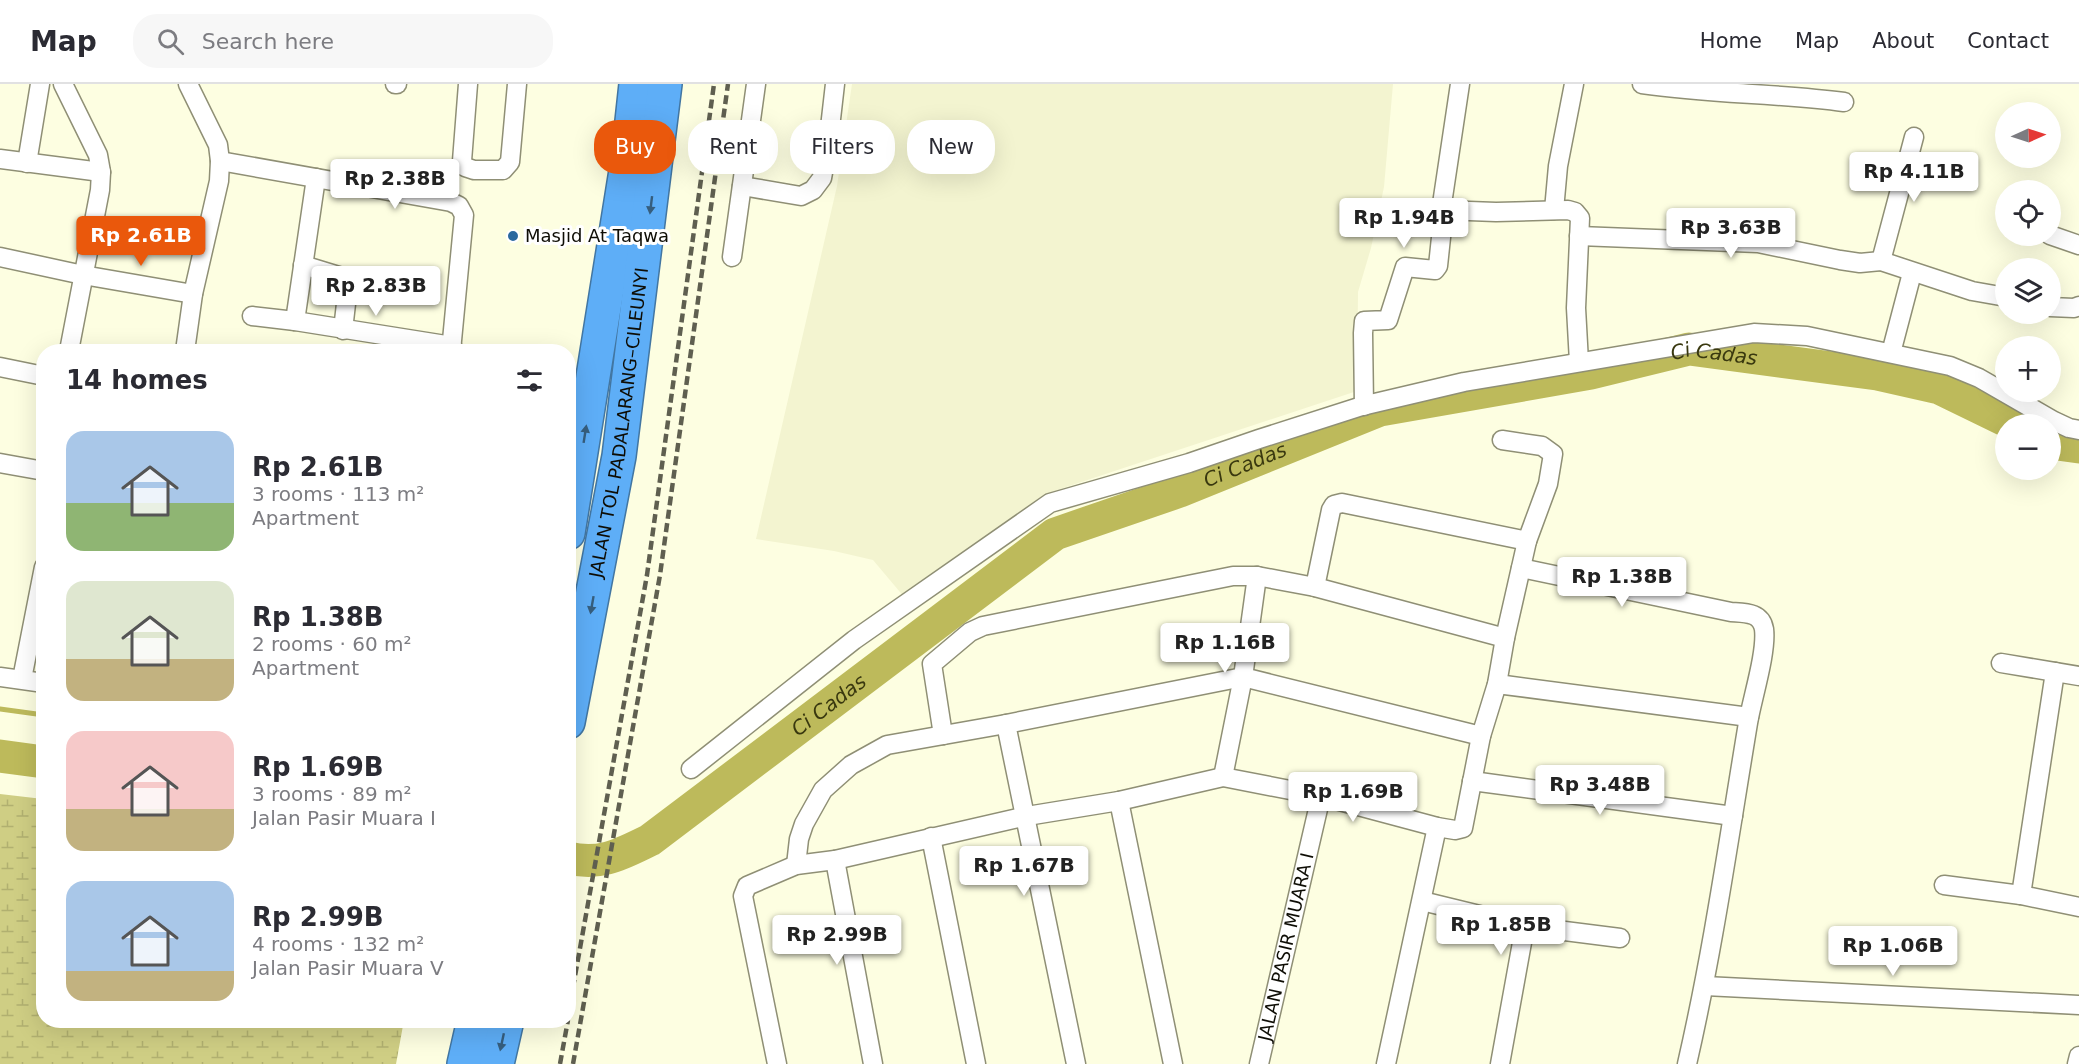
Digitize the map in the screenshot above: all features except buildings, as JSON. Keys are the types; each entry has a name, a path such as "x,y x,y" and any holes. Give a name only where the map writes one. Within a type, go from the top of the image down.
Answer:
{"highway":[{"name":"JALAN TOL PADALARANG–CILEUNYI","path":"576,483 628,158 636,84"},
{"name":"JALAN TOL PADALARANG–CILEUNYI","path":"576,680 619,456 665,84"},
{"path":"464,1064 472,1028"},
{"path":"497,1064 505,1028"}],"street":[{"path":"27,163 40,84"},
{"path":"63,84 98,155 101,172 100,190 70,344"},
{"path":"185,344 193,294 219,181 220,161 219,145 188,84"},
{"path":"468,84 462,161 465,166 474,170 502,170 510,162 517,84"},
{"path":"732,257 756,84"},
{"path":"742,186 801,196 813,190 822,178 835,84"},
{"path":"1365,406 1362,333 1364,321 1388,320 1405,267 1436,270 1438,266 1442,210 1460,84"},
{"path":"1554,210 1558,166 1574,84"},
{"path":"1642,84 1668,88 1742,88 1844,102"},
{"path":"1881,261 1914,137"},
{"path":"0,159 101,172"},
{"path":"220,161 451,202 459,206 464,215 452,344"},
{"path":"295,321 316,178"},
{"path":"1442,210 1496,212 1568,210 1575,212 1580,218 1576,308 1579,362"},
{"path":"1579,236 1758,243 1860,263 1881,261 1972,291 1995,295"},
{"path":"2061,239 2079,245"},
{"path":"0,257 83,275 193,294"},
{"path":"303,265 339,276 346,284 343,330"},
{"path":"1891,353 1912,273"},
{"path":"2061,307 2079,306"},
{"path":"252,316 295,321 428,344"},
{"path":"691,769 854,640 1050,503 1189,463 1365,406 1464,382 1754,333 1807,336 1942,364 2008,393 2054,421 2079,430"},
{"path":"0,367 36,374"},
{"path":"777,1064 743,896 747,886 796,865 835,860 1027,816 1119,801 1223,777 1321,796 1437,827 1455,830 1464,828 1482,736 1497,684 1527,541 1548,484 1553,454 1542,446 1502,440"},
{"path":"0,464 36,470"},
{"path":"1315,587 1331,510 1335,505 1342,503 1527,541"},
{"path":"1521,568 1755,615 1760,619 1764,629 1705,986 1688,1064"},
{"path":"943,735 932,664 970,632 982,626 1233,576 1257,576 1315,587 1505,638"},
{"path":"1223,777 1243,677 1257,576"},
{"path":"22,680 36,608"},
{"path":"2001,663 2079,676"},
{"path":"2021,896 2055,672"},
{"path":"0,677 36,682"},
{"path":"796,865 799,839 804,824 823,790 851,765 887,745 1243,677 1482,736"},
{"path":"1497,684 1749,717"},
{"path":"1006,724 1027,816 1076,1064"},
{"path":"1472,782 1733,816"},
{"name":"JALAN PASIR MUARA I","path":"1259,1064 1321,796"},
{"path":"1119,801 1173,1064"},
{"path":"1386,1064 1437,827"},
{"path":"931,837 976,1064"},
{"path":"835,860 873,1064"},
{"path":"1944,885 2079,907"},
{"path":"1422,901 1525,926 1620,938"},
{"path":"1500,1064 1525,926"},
{"path":"1705,986 2079,1005"},
{"path":"2077,1064 2079,1056"}],"shaded area":[{"path":"852,84 1393,84 1384,187 1371,248 1358,292 1357,391 1051,492 905,598 873,560 834,551 756,539 839,174 895,174 895,120 847,120"}],"green space":[{"path":"0,794 36,798 36,1028 403,1028 396,1064 0,1064"}],"waterway":[{"name":"Ci Cadas","path":"576,859 601,860 650,840 1055,534 1180,491 1380,410 1591,373 1689,349 1877,374 1939,388 1995,415"},
{"name":"Ci Cadas","path":"2061,445 2079,447"},
{"path":"0,709 36,714"},
{"name":"Ci Cadas","path":"0,756 36,761"}],"railway":[{"path":"576,970 647,575 714,84"},
{"path":"573,1064 660,575 728,84"},
{"path":"560,1064 567,1028"}],"place":[{"name":"Masjid At Taqwa","path":"513,236"}]}
